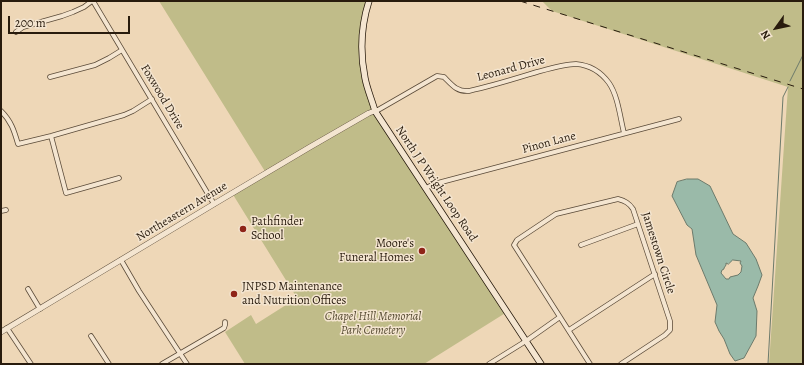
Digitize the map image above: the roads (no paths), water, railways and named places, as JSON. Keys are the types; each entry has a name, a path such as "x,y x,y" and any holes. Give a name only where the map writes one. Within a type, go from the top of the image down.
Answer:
{"main road":[{"name":"North J P Wright Loop Road","path":"369,1 362,33 362,58 365,80 375,111 541,364"}],"street":[{"path":"16,32 23,27 73,12 93,1"},
{"name":"Foxwood Drive","path":"93,1 214,204"},
{"path":"50,77 95,65 122,50"},
{"name":"Leonard Drive","path":"375,111 437,76 444,77 456,89 469,91 548,69 576,64 596,70 602,74 609,83 615,96 624,132"},
{"path":"1,111 11,124 18,144 124,115 152,99"},
{"name":"Northeastern Avenue","path":"1,332 310,147 375,111"},
{"name":"Pinon Lane","path":"426,188 434,184 624,132 679,119"},
{"path":"51,136 66,193 119,178"},
{"name":"Jamestown Circle","path":"560,317 514,245 517,240 556,214 618,200 624,200 630,204 633,209 670,321 670,330 665,335 621,364"},
{"path":"581,245 638,224"},
{"path":"121,260 139,291 187,364"},
{"path":"568,330 655,274"},
{"path":"28,289 40,309"},
{"path":"489,364 526,341 560,317 590,364"},
{"path":"162,364 224,328 225,322"},
{"path":"8,328 31,364"},
{"path":"91,336 109,364"}],"waterway":[{"path":"790,81 803,55"},
{"path":"768,364 783,97 788,87"}],"railway":[{"path":"520,1 803,89"}],"place":[{"name":"Pathfinder School","path":"243,229"},
{"name":"Moore's Funeral Homes","path":"422,251"},
{"name":"JNPSD Maintenance and Nutrition Offices","path":"234,294"}],"park label":[{"name":"Chapel Hill Memorial Park Cemetery","path":"373,324"}]}
